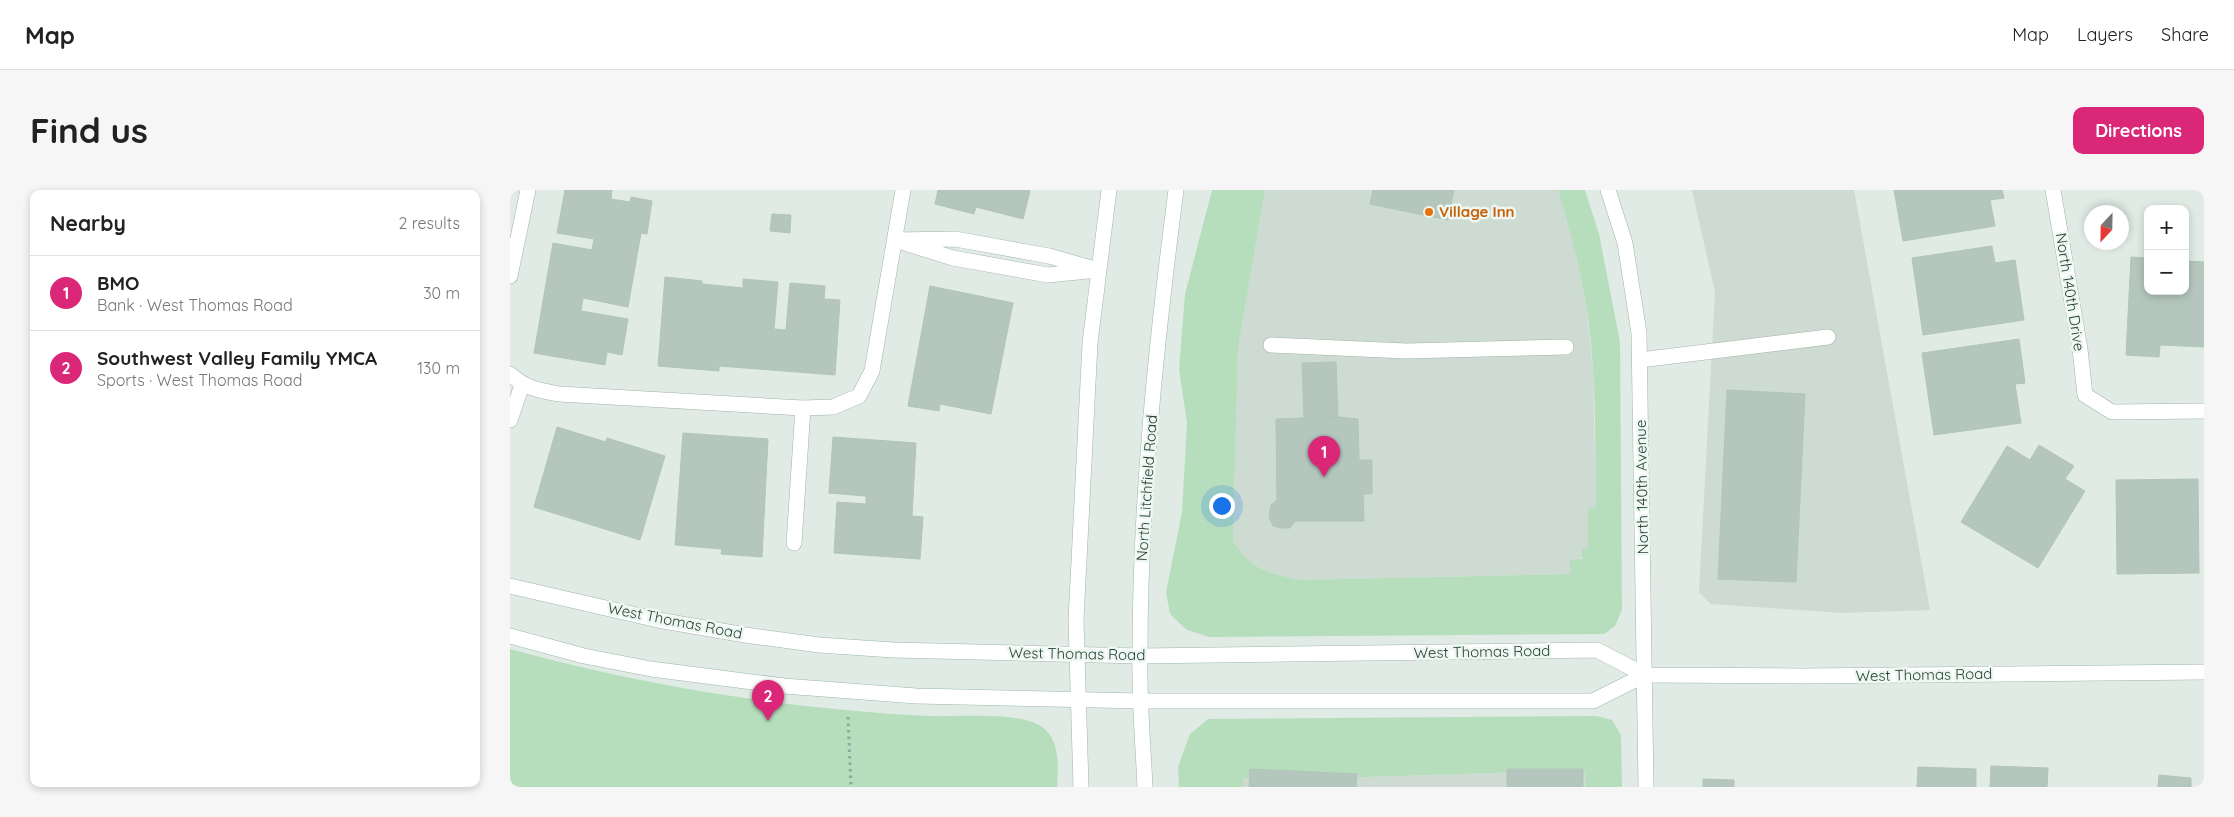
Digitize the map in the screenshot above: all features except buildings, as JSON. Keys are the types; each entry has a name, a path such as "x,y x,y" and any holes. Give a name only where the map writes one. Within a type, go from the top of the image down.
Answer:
{"main road":[{"path":"510,276 528,190"},
{"path":"510,374 522,385 559,394 804,408 833,407 859,396 872,371 904,190"},
{"path":"1081,787 1076,620 1090,343 1109,190"},
{"name":"North Litchfield Road","path":"1145,787 1140,656 1143,520 1156,357 1176,190"},
{"name":"North 140th Avenue","path":"1608,190 1625,243 1639,333 1646,787"},
{"name":"North 140th Drive","path":"2053,190 2080,349 2085,395 2112,412 2204,411"},
{"path":"895,240 955,239 1049,256 1098,270"},
{"path":"895,240 953,258 1048,275 1098,270"},
{"path":"974,262 977,243"},
{"path":"1640,360 1828,337"},
{"path":"1271,345 1406,351 1566,347"},
{"path":"510,420 522,385"},
{"path":"794,543 804,408"},
{"name":"West Thomas Road","path":"510,586 658,620 819,645 893,650 1140,656 1597,650 1645,675"},
{"name":"West Thomas Road","path":"510,636 584,656 651,670 784,686 916,696 1141,701 1593,700 1645,675 1801,676 2204,672"}],"path":[{"path":"848,717 851,787"}],"shaded area":[{"path":"1265,190 1558,190 1572,234 1586,305 1593,369 1596,508 1588,508 1588,548 1570,574 1298,580 1266,573 1246,560 1233,541 1238,349"},
{"path":"1692,190 1854,190 1930,610 1843,613 1711,604 1699,592 1715,292"},
{"path":"1585,770 1586,787 1243,787 1242,778 1367,777"}],"green space":[{"path":"1212,190 1265,190 1238,349 1233,541 1247,559 1261,569 1298,580 1570,574 1570,560 1582,559 1582,549 1588,548 1588,508 1596,508 1593,370 1589,324 1581,279 1571,234 1558,190 1585,190 1599,234 1620,342 1622,610 1615,626 1604,634 1209,637 1187,630 1170,614 1166,592 1182,512 1187,423 1179,369 1185,294"},
{"path":"510,649 612,674 717,694 875,713 927,716 985,716 1016,718 1029,721 1046,730 1055,745 1058,761 1057,787 510,787"},
{"path":"1596,716 1612,720 1621,735 1622,787 1586,787 1585,770 1367,777 1243,778 1243,787 1179,787 1178,767 1190,734 1208,719"}],"place":[{"name":"Village Inn","path":"1429,212"},
{"name":"BMO","path":"1324,477"},
{"name":"Southwest Valley Family YMCA","path":"768,721"}]}
